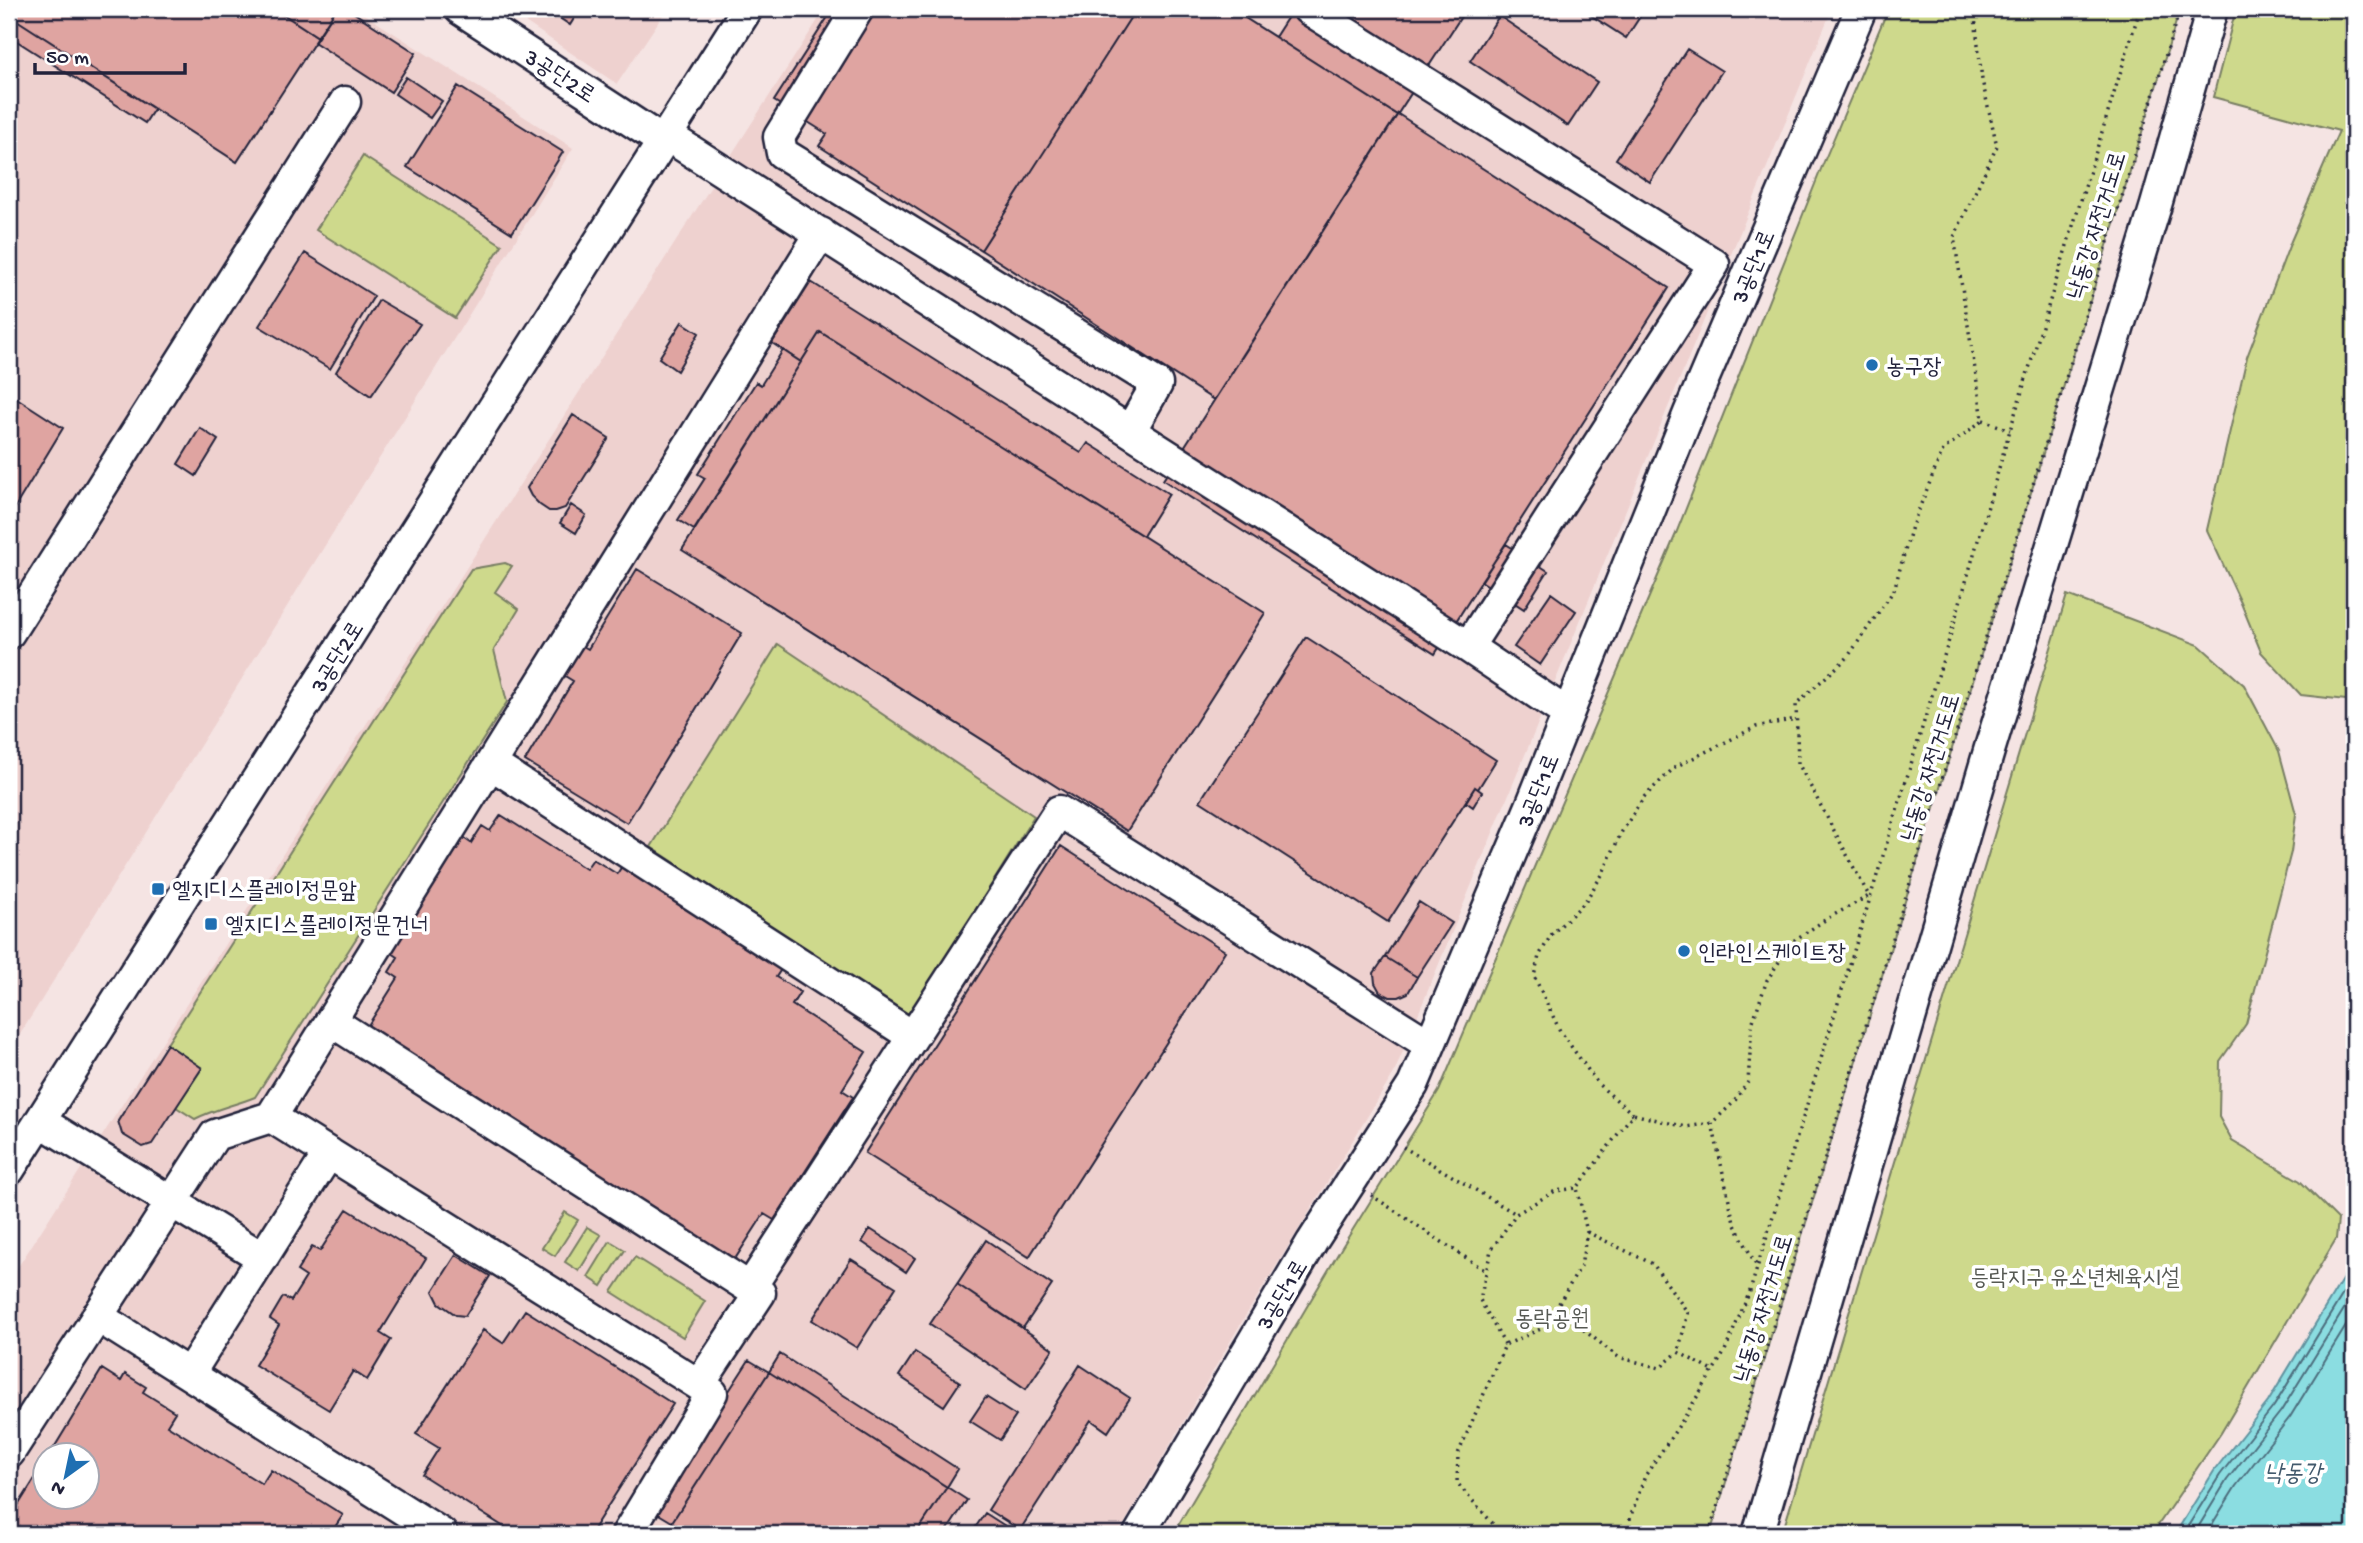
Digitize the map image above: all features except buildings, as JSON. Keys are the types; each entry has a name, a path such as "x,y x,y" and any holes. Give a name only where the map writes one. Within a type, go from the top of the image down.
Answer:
{"street":[{"name":"3공단2로","path":"460,9 664,138"},
{"name":"3공단2로","path":"9,1168 747,9"},
{"path":"858,9 779,137 782,153 1157,384 1130,430"},
{"path":"1308,9 1714,264 1468,647"},
{"name":"3공단1로","path":"1139,1534 1312,1242 1413,1085 1695,400 1861,9"},
{"path":"1758,1534 1989,751 2156,205 2212,9"},
{"path":"11,626 345,102"},
{"path":"664,138 821,233 1568,713"},
{"path":"9,1453 215,1135 271,1117 821,233"},
{"path":"491,764 912,1036"},
{"path":"750,1288 1059,811 1430,1045"},
{"path":"331,1021 760,1293 699,1385"},
{"path":"271,1117 712,1393 626,1534"},
{"path":"40,1121 263,1258"},
{"path":"189,1374 329,1153"},
{"path":"97,1316 442,1534"}],"path":[{"path":"1974,9 1982,80 1997,146 1954,237 1983,420"},
{"path":"1630,1534 1630,1518 1645,1476 1724,1353 1750,1290 2140,9"},
{"name":"낙동강 자전거도로","path":"1709,1534 2180,9"},
{"path":"1983,420 2010,430"},
{"path":"1869,896 1798,762 1796,704 1847,658 1894,590 1912,526 1943,450 1983,420"},
{"path":"1796,719 1756,727 1675,767 1644,797 1620,832 1602,875 1584,903 1551,935 1539,956 1534,976 1560,1031 1599,1085 1633,1114 1686,1127 1712,1123 1734,1102 1748,1082 1752,1024 1767,980 1793,941 1869,896"},
{"path":"1505,1345 1480,1300 1491,1250 1516,1214 1555,1191 1577,1188 1633,1114"},
{"path":"1712,1123 1734,1223 1757,1267"},
{"path":"1382,1134 1516,1214"},
{"path":"1350,1182 1486,1271"},
{"path":"1502,1534 1457,1483 1458,1454 1505,1345 1545,1327 1581,1265 1587,1232 1577,1188"},
{"path":"1556,1308 1618,1357 1660,1368 1678,1352 1688,1313 1653,1264 1587,1232"},
{"path":"1678,1352 1713,1371"}],"shaded area":[{"path":"9,9 356,9 573,148 9,1052"},
{"path":"506,9 667,9 617,84"},
{"path":"825,9 1832,9 1394,1073 1237,1330 1118,1534 9,1534 9,1281"}],"green space":[{"name":"동락공원","path":"1888,9 2180,9 1710,1534 1173,1534 1342,1247 1439,1091 1675,536 1823,164"},
{"path":"2236,9 2354,9 2354,697 2346,700 2301,695 2261,652 2207,530 2247,357 2291,241 2339,131 2213,97"},
{"path":"363,156 502,245 455,318 316,230"},
{"path":"505,563 512,566 495,592 519,609 494,650 507,702 255,1097 195,1119 176,1107 202,1068 167,1044 471,569"},
{"name":"등락지구 유소년체육시설","path":"2067,595 2199,645 2244,685 2279,751 2296,814 2291,852 2246,1024 2220,1061 2219,1117 2232,1141 2300,1181 2338,1219 2336,1239 2221,1433 2152,1534 1782,1534"},
{"path":"778,644 1034,816 909,1017 651,847"},
{"path":"565,1212 578,1220 555,1256 542,1248"},
{"path":"587,1227 601,1235 579,1271 565,1262"},
{"path":"610,1241 625,1250 602,1286 588,1277"},
{"path":"635,1257 705,1301 683,1337 612,1292"}],"water":[{"name":"낙동강","path":"2354,1260 2354,1534 2175,1534 2214,1471 2268,1402"}],"place":[{"name":"농구장","path":"1872,365"},
{"name":"엘지디스플레이정문앞","path":"158,889"},
{"name":"엘지디스플레이정문건너","path":"211,924"},
{"name":"인라인스케이트장","path":"1684,951"}]}
